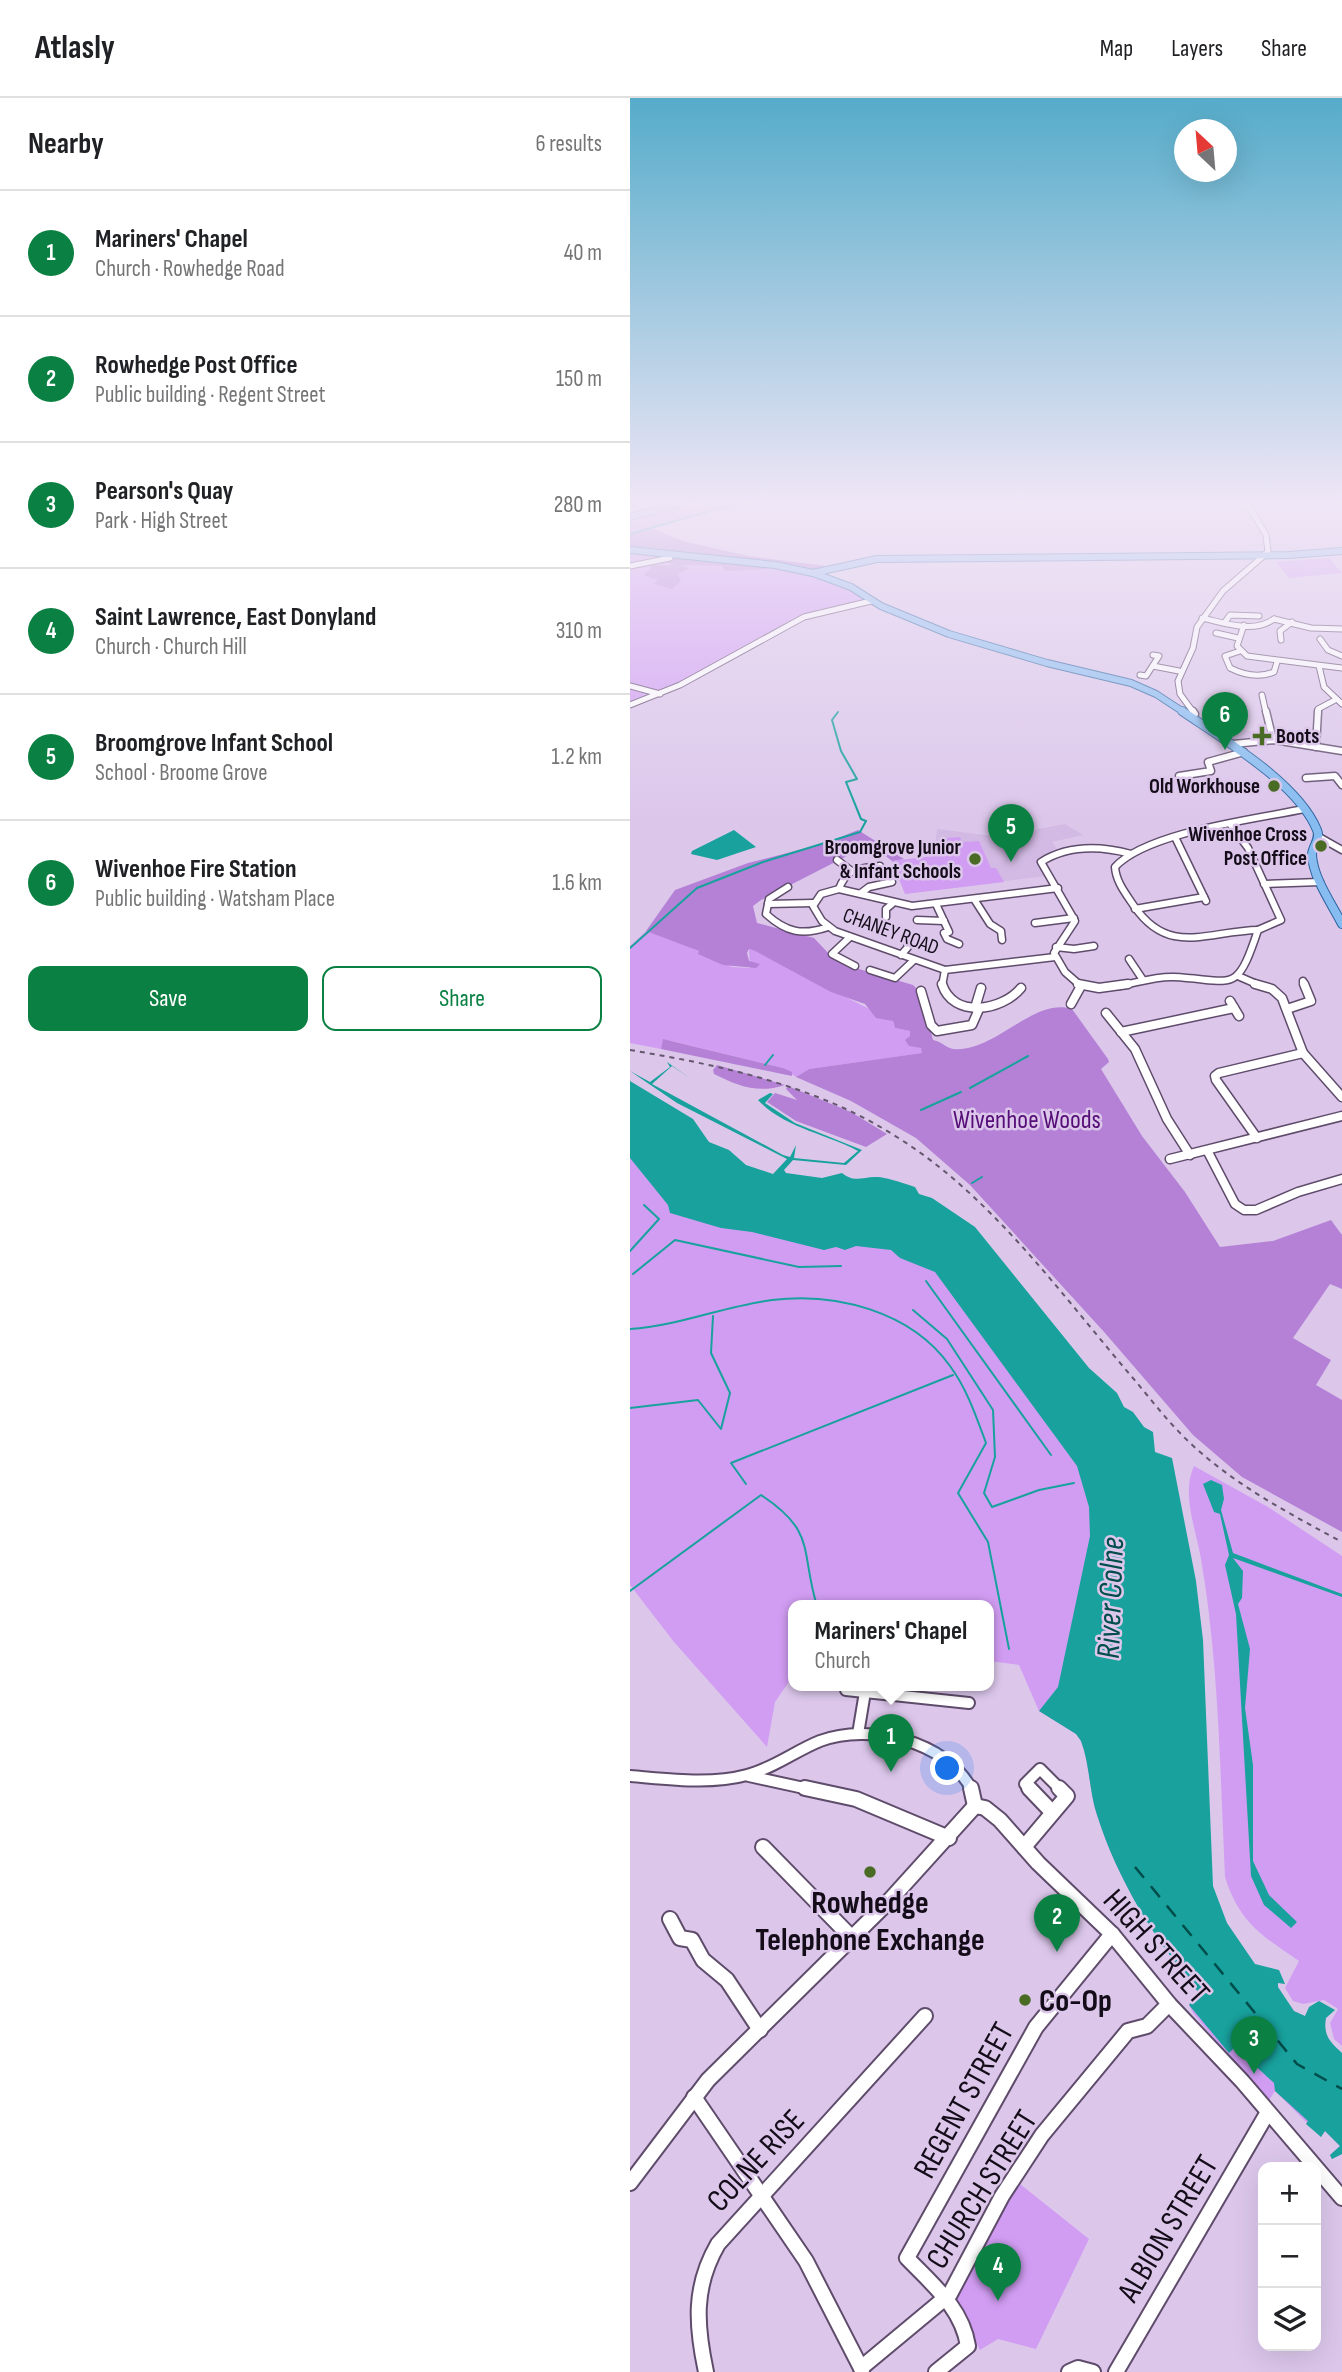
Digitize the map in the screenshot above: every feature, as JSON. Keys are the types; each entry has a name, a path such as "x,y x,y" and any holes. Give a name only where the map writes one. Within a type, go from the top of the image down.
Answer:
{"main road":[{"path":"883,606 957,637 1047,663 1131,683 1192,716 1244,751 1304,809 1319,837 1312,853 1320,882 1342,924"}],"street":[{"path":"630,705 660,694 797,620 846,606"},
{"path":"1192,716 1195,714 1178,692 1176,679 1193,648 1202,618 1213,606"},
{"path":"1225,622 1230,615 1259,616"},
{"path":"1202,618 1244,625 1266,625 1273,617 1342,629"},
{"path":"1281,640 1280,631 1292,622"},
{"path":"1244,625 1238,638 1240,651 1251,658 1342,668"},
{"path":"1216,633 1238,638"},
{"path":"1320,639 1323,639 1328,650 1342,656"},
{"path":"1240,651 1225,656 1230,668 1240,673 1269,675 1274,672 1277,662"},
{"path":"1146,676 1158,656"},
{"path":"1153,666 1179,671"},
{"path":"1319,666 1321,682 1335,700 1342,704"},
{"path":"630,686 660,694"},
{"path":"1264,696 1264,709 1269,714 1273,740"},
{"path":"1316,747 1318,708 1335,700"},
{"path":"1233,744 1248,740 1273,740 1342,751"},
{"path":"1179,776 1211,771 1208,762 1244,751"},
{"path":"1306,778 1335,776 1342,785"},
{"path":"1231,825 1244,840 1281,920 1258,930 1194,939 1174,938 1153,931 1135,909 1115,872 1118,861 1131,853 1175,837 1304,809"},
{"path":"1135,909 1205,899 1175,837"},
{"path":"1319,837 1342,850"},
{"path":"1131,853 1097,848 1049,856 1041,864 1074,918 1073,928 1056,947 1055,957 1081,986 1096,988 1175,977 1219,982 1238,976 1248,963 1258,930"},
{"path":"837,860 850,870"},
{"path":"839,889 844,875 850,870 880,866"},
{"path":"861,893 869,887 892,882"},
{"path":"1264,884 1320,882"},
{"path":"788,887 769,899 767,915 780,928 808,934 828,927"},
{"name":"CHANEY ROAD","path":"1055,957 993,961 946,970 828,927 813,903 821,894 839,889 861,893 892,904 936,904 1058,888"},
{"path":"974,899 990,924 1001,931 1002,940"},
{"path":"768,904 813,903"},
{"path":"886,918 886,909 892,904"},
{"path":"936,904 949,932 944,933 947,939 959,944"},
{"path":"1035,923 1074,918"},
{"path":"917,920 944,921"},
{"path":"850,937 832,954 855,965"},
{"path":"901,955 908,947 907,940"},
{"path":"1056,947 1092,947 1093,956"},
{"path":"1129,959 1143,980"},
{"path":"870,970 895,978 914,960"},
{"path":"946,970 942,986 945,992 977,1009 1000,1005 1021,988"},
{"path":"1238,976 1277,992 1290,1008 1303,1053 1342,1097"},
{"path":"1290,1008 1311,1001 1307,984"},
{"path":"1071,1004 1081,986"},
{"path":"921,991 931,1025 937,1031 972,1025 981,988"},
{"path":"1121,1032 1232,1004 1239,1016"},
{"path":"1106,1013 1135,1049 1167,1119 1190,1156"},
{"path":"1257,1138 1215,1076 1303,1053"},
{"path":"1170,1158 1208,1152 1342,1116"},
{"path":"1208,1152 1235,1204 1244,1210 1256,1210 1318,1185 1341,1180"},
{"path":"856,1691 969,1703"},
{"path":"858,1734 865,1692"},
{"path":"630,1776 724,1779 747,1775 822,1740 858,1734 902,1740 941,1758 974,1790 975,1806 949,1838 694,2097 630,2183"},
{"path":"747,1775 856,1799 949,1838"},
{"name":"HIGH STREET","path":"975,1806 990,1811 1112,1934 1169,2004 1342,2198"},
{"path":"1024,1847 1050,1819 1052,1812"},
{"path":"763,1847 852,1938"},
{"path":"670,1919 680,1938 692,1940 703,1960 727,1980 760,2030"},
{"name":"REGENT STREET","path":"945,2298 907,2258 1036,2026 1091,1963 1112,1934"},
{"name":"CHURCH STREET","path":"862,2370 945,2298 1002,2196 1042,2135 1128,2031 1134,2026 1147,2026 1169,2004"},
{"name":"COLNE RISE","path":"706,2372 695,2312 701,2277 720,2239 925,2016"},
{"path":"694,2097 806,2262 862,2370"},
{"name":"ALBION STREET","path":"1116,2372 1268,2112"},
{"path":"936,2372 968,2346 967,2330 945,2298"},
{"path":"1069,2372 1078,2368 1093,2372"}],"shaded area":[{"path":"630,606 842,606 814,613 680,685 630,705"},
{"path":"1226,721 1248,731 1273,732 1274,739 1234,742 1210,725"},
{"name":"Broomgrove Junior & Infant Schools","path":"1065,824 1083,835 1052,842 1059,852 1038,864 1046,876 905,894 892,861 934,856 937,829 1001,837 1031,834 1038,829"},
{"path":"960,837 962,842 979,841 991,868 996,868 1004,882 905,894 892,861 934,856 936,844 946,838"},
{"path":"646,931 667,936 732,967 750,968 749,949 755,951 893,1021 895,1028 910,1031 906,1040 921,1048 923,1053 809,1069 796,1077 783,1068 672,1041 663,1040 661,1049 630,1043 630,946"},
{"path":"630,1115 644,1125 904,1230 1087,1429 1111,1730 1334,2113 1342,2154 1332,2159 1330,2155 1340,2146 1325,2131 1321,2137 1275,2091 1267,2103 1193,2013 1189,2005 1199,1993 1167,1952 1139,1909 1106,1839 1094,1806 1081,1741 1076,1734 1039,1711 1019,1665 994,1662 994,1600 788,1600 788,1683 775,1702 767,1747 674,1642 630,1585"},
{"path":"1194,1466 1268,1507 1342,1556 1342,2046 1334,2039 1330,2023 1338,2009 1324,2000 1303,2004 1293,2001 1285,1988 1299,1961 1274,1944 1245,1917 1237,1906 1225,1877 1212,1638 1201,1559 1189,1500 1190,1477"},
{"path":"1020,2184 1089,2239 1036,2349 998,2339 980,2350 954,2300 1011,2188"}],"green space":[{"name":"Wivenhoe Woods","path":"858,830 904,859 892,861 881,852 849,855 761,900 753,906 757,923 814,938 830,955 859,969 913,985 920,992 933,1040 953,1049 984,1043 1043,1011 1057,1007 1072,1009 1108,1059 1109,1062 1101,1069 1142,1136 1185,1192 1220,1247 1273,1241 1331,1220 1342,1235 1342,1289 1330,1284 1293,1338 1331,1360 1316,1385 1342,1400 1342,1532 1242,1477 1193,1435 1105,1333 970,1185 916,1138 851,1101 796,1077 809,1069 922,1053 921,1048 909,1046 905,1040 910,1036 910,1031 895,1028 893,1021 876,1018 865,1004 831,992 755,951 749,949 747,953 749,961 760,964 756,968 723,965 698,954 699,951 646,931 675,890 748,863 826,843"},
{"path":"663,1039 783,1068 792,1072 792,1076 661,1049"},
{"path":"717,1065 785,1085 757,1089 740,1085 714,1074 713,1070"},
{"path":"788,1086 851,1112 887,1134 866,1147 796,1121 767,1102 775,1093 797,1100 786,1089"}],"water":[{"path":"734,830 756,847 717,860 691,854 692,851"},
{"name":"River Colne","path":"667,1062 691,1079 672,1066 652,1084 783,1155 790,1157 796,1145 794,1158 844,1163 858,1151 793,1124 768,1110 758,1100 770,1093 773,1094 765,1103 795,1123 862,1150 846,1165 793,1160 784,1170 786,1173 822,1178 842,1173 854,1179 879,1177 895,1180 915,1187 919,1194 932,1198 975,1227 1089,1368 1117,1393 1124,1407 1133,1412 1144,1427 1153,1432 1155,1452 1172,1458 1196,1581 1203,1640 1213,1886 1227,1923 1255,1964 1279,1970 1285,1984 1278,1983 1278,1987 1294,2011 1305,2016 1309,2007 1319,2001 1335,2010 1326,2018 1326,2029 1331,2042 1342,2053 1342,2154 1332,2159 1330,2155 1340,2146 1325,2131 1321,2137 1306,2124 1308,2121 1275,2091 1274,2083 1235,2047 1229,2053 1189,2005 1199,1993 1167,1952 1139,1909 1106,1839 1094,1806 1081,1741 1076,1734 1039,1711 1058,1687 1090,1536 1089,1507 1077,1466 935,1272 900,1258 891,1250 856,1246 845,1250 836,1247 824,1250 752,1232 721,1228 670,1213 668,1205 630,1158 630,1081 693,1119 709,1142 729,1150 746,1165 773,1174 787,1159 677,1103 630,1071 650,1082 670,1067"},
{"path":"1211,1480 1222,1485 1224,1499 1221,1510 1233,1553 1342,1594 1342,1597 1233,1558 1243,1571 1242,1598 1238,1604 1250,1649 1245,1708 1253,1765 1253,1861 1269,1895 1297,1922 1291,1928 1264,1905 1251,1876 1236,1614 1225,1565 1229,1555 1220,1514 1214,1512 1203,1484"}],"waterway":[{"path":"630,948 697,888 763,862 860,832 866,821 861,819 846,782 857,779 841,751 832,720 838,712"},
{"path":"765,1065 773,1055"},
{"path":"970,1088 1028,1056"},
{"path":"921,1110 961,1092"},
{"path":"972,1183 982,1177"},
{"path":"630,1251 659,1219 644,1205"},
{"path":"633,1274 675,1240 799,1267 841,1266"},
{"path":"926,1281 1051,1455"},
{"path":"630,1329 666,1324 772,1300 821,1299 870,1309 915,1331 934,1347 961,1384 986,1443 958,1493 988,1542 1009,1649"},
{"path":"913,1310 947,1339 993,1410 995,1457 984,1493 992,1507 1039,1490 1074,1483"},
{"path":"630,1408 698,1400 721,1429 730,1393 711,1353 713,1316"},
{"path":"746,1484 731,1463 953,1375"},
{"path":"630,1591 761,1495 779,1508 799,1532 804,1543 815,1600"}],"ferry route":[{"path":"1135,1867 1297,2064 1342,2089"}],"railway":[{"path":"630,1050 735,1071 804,1092 837,1105 900,1139 934,1163 996,1218 1188,1441 1242,1484 1342,1542"}],"place":[{"name":"Boots","path":"1262,736"},
{"name":"Wivenhoe Fire Station","path":"1225,750"},
{"name":"Old Workhouse","path":"1274,786"},
{"name":"Wivenhoe Cross Post Office","path":"1321,846"},
{"name":"Broomgrove Junior & Infant Schools","path":"975,859"},
{"name":"Broomgrove Infant School","path":"1011,862"},
{"name":"Mariners' Chapel","path":"891,1772"},
{"name":"Rowhedge Telephone Exchange","path":"870,1872"},
{"name":"Rowhedge Post Office","path":"1057,1952"},
{"name":"Co-Op","path":"1025,2000"},
{"name":"Pearson's Quay","path":"1254,2074"},
{"name":"Saint Lawrence, East Donyland","path":"998,2301"}]}
